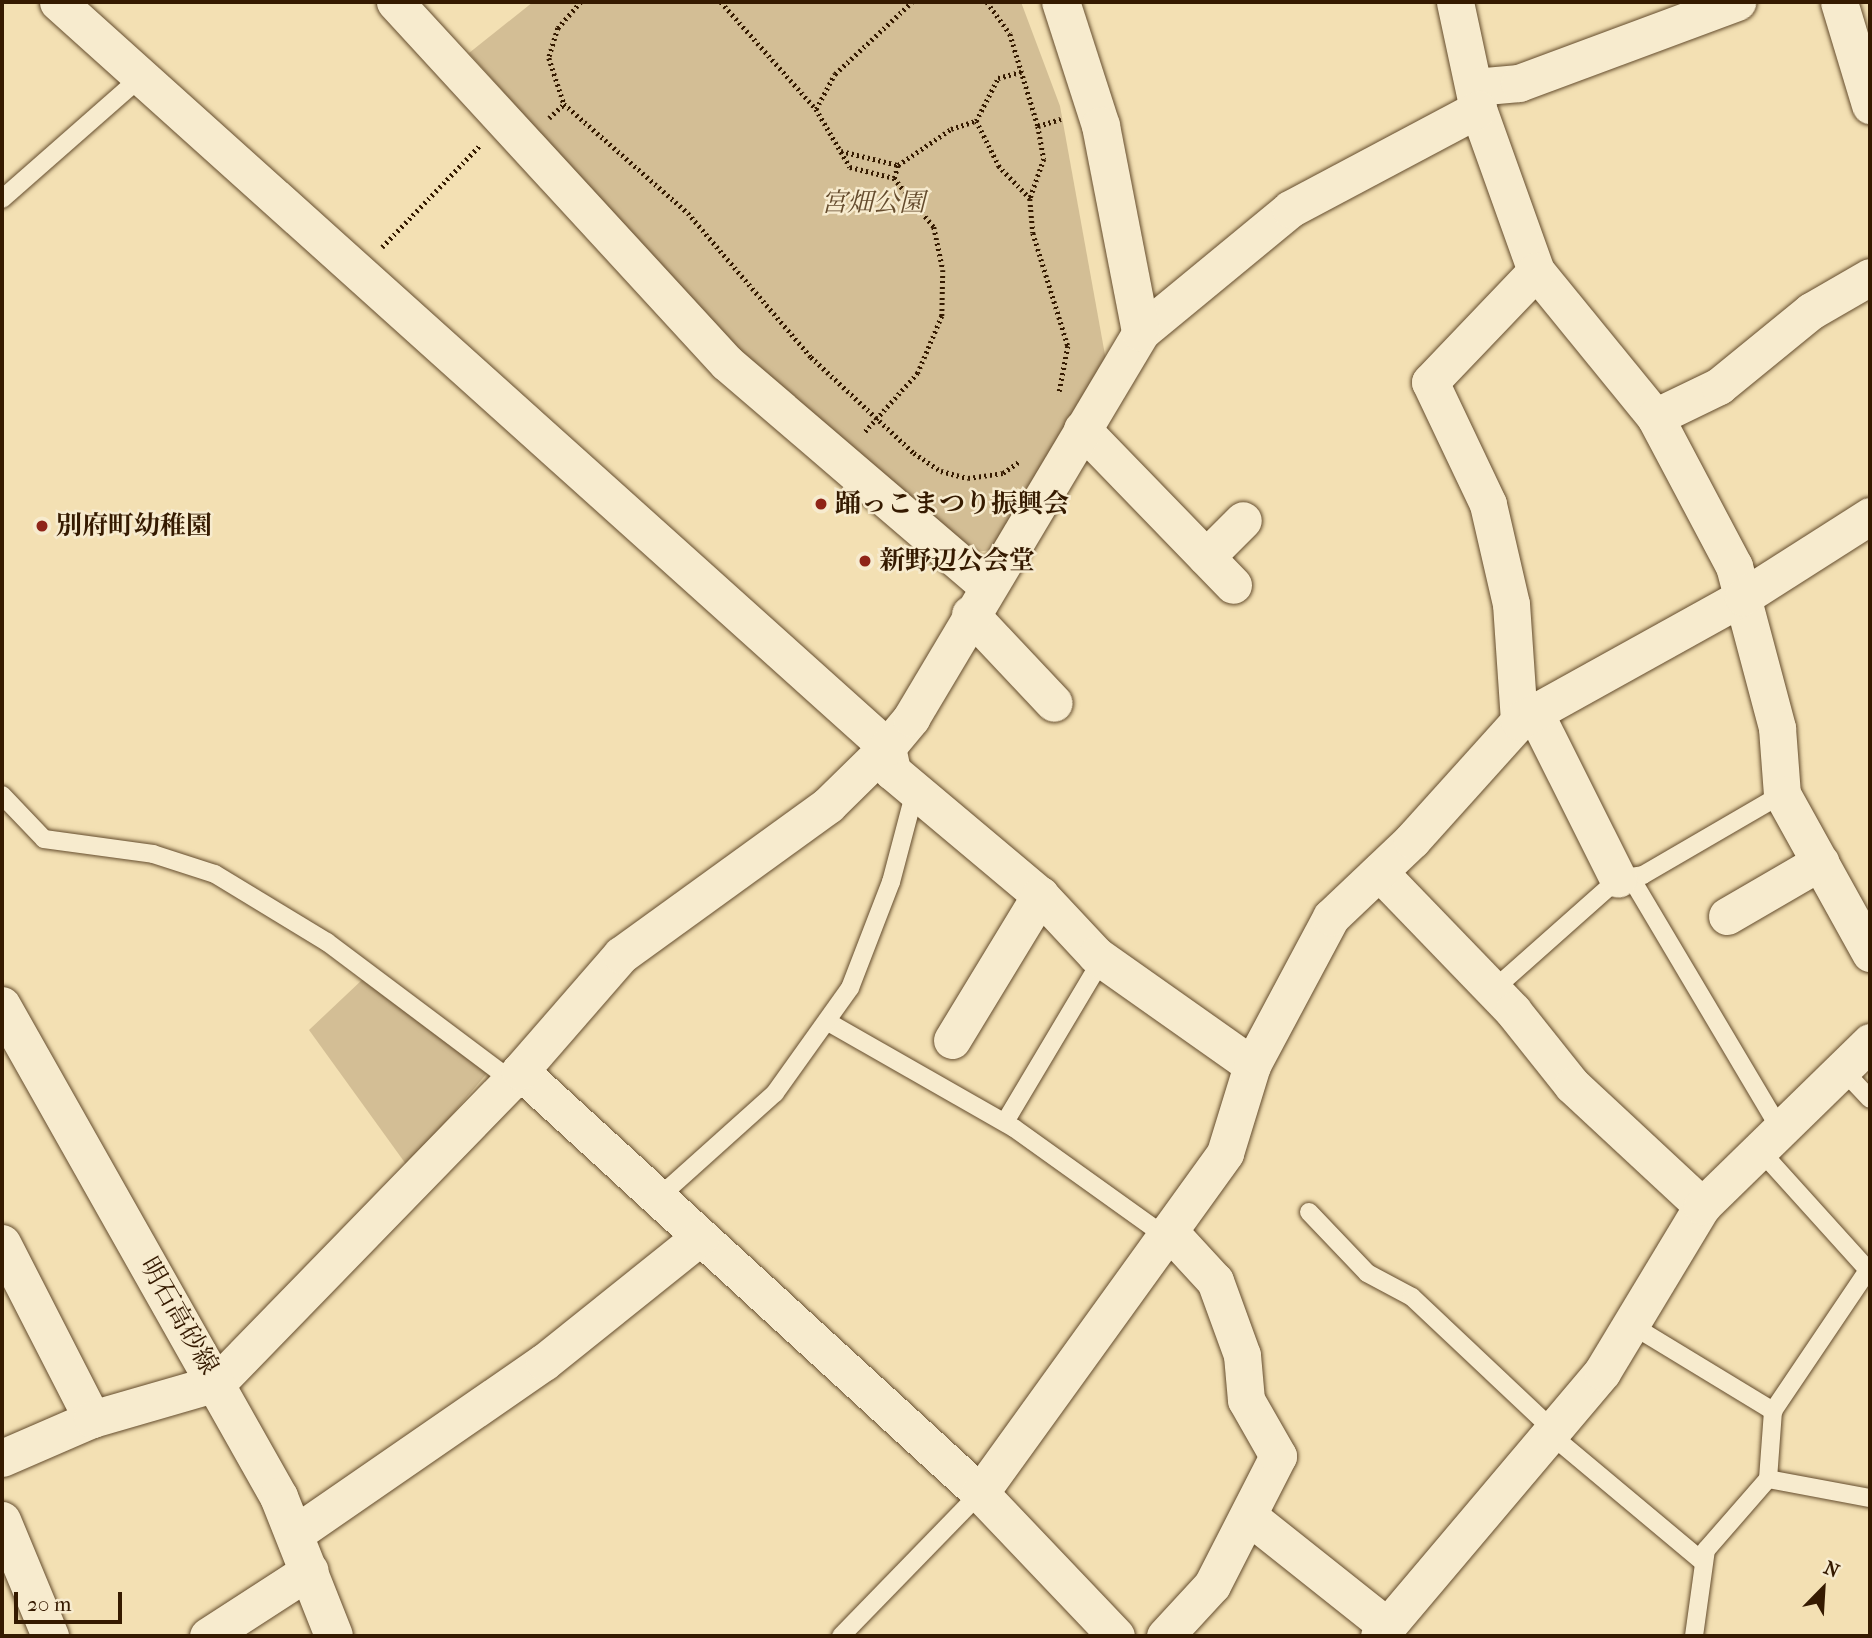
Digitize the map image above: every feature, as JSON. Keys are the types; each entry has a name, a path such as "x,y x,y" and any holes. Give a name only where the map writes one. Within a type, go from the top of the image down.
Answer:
{"main road":[{"path":"1061,2 1101,126 1141,332"},
{"name":"明石高砂線","path":"2,1006 217,1383 296,1534 334,1636"}],"street":[{"path":"58,2 363,270 887,747 892,771 1040,895 1102,959 1252,1065"},
{"path":"395,2 727,363 978,600 1054,703"},
{"path":"1455,2 1476,98 1536,271 1655,417 1734,566 1777,728 1782,794 1870,953"},
{"path":"2,1458 92,1419 217,1383 516,1076 621,955 828,805 887,747 911,718 978,600 1141,332 1290,209 1476,98 1737,2"},
{"path":"1839,2 1870,105"},
{"path":"1536,271 1430,382 1488,504 1511,604 1527,718 1624,878"},
{"path":"1655,417 1719,386 1811,311 1870,277"},
{"path":"1082,429 1233,585"},
{"path":"980,1493 1224,1153 1252,1065 1331,917 1379,872 1527,718 1743,597 1870,516"},
{"path":"1206,556 1243,520"},
{"path":"1727,916 1820,862"},
{"path":"1379,872 1493,990 1572,1085 1702,1206"},
{"path":"952,1040 1040,895"},
{"path":"1251,1518 1383,1631 1552,1432 1635,1327 1702,1206 1768,1136 1870,1042"},
{"path":"516,1076 658,1198 980,1493 1116,1636"},
{"path":"1165,1636 1212,1586 1251,1518 1278,1456 1246,1400 1242,1355 1215,1281 1167,1234"},
{"path":"296,1534 544,1362 700,1237"},
{"path":"3,1250 92,1419"},
{"path":"2,1520 50,1636"},
{"path":"208,1636 310,1570"}],"lane":[{"path":"2,199 141,77"},
{"path":"658,1198 775,1093 850,988 891,881 915,791"},
{"path":"1493,990 1624,878 1782,794"},
{"path":"2,795 44,838 153,854 215,874 327,942 516,1076"},
{"path":"1624,878 1768,1136 1869,1268 1773,1411 1768,1479 1702,1562 1695,1636"},
{"path":"1005,1122 1102,959"},
{"path":"828,1022 1005,1122 1167,1234"},
{"path":"1841,1068 1870,1098"},
{"path":"1309,1212 1357,1265 1412,1297 1552,1432 1702,1562"},
{"path":"1635,1327 1773,1411"},
{"path":"1768,1479 1870,1498"},
{"path":"841,1636 980,1493"}],"path":[{"path":"581,2 558,28 549,58 564,104 688,213 811,357 876,420 941,471 968,478 1003,473 1028,450"},
{"path":"721,2 816,109 840,151 859,174 894,178 934,228 943,270 942,316 918,373 876,420"},
{"path":"816,109 835,74 912,2"},
{"path":"987,2 1010,34 1038,125 1044,159 1030,199 1033,233 1068,346 1052,407"},
{"path":"894,178 898,165 951,129 976,121 998,78 1021,72"},
{"path":"1038,125 1062,118"},
{"path":"976,121 999,167 1030,199"},
{"path":"363,270 429,191 508,122"},
{"path":"840,151 898,165"}],"green space":[{"name":"宮畑公園","path":"533,2 1021,2 1060,106 1107,366 993,550 973,552 738,355 469,53"},
{"path":"363,979 488,1072 408,1167 309,1030"}],"place":[{"name":"踊っこまつり振興会","path":"821,504"},
{"name":"別府町幼稚園","path":"42,526"},
{"name":"新野辺公会堂","path":"865,561"}]}
